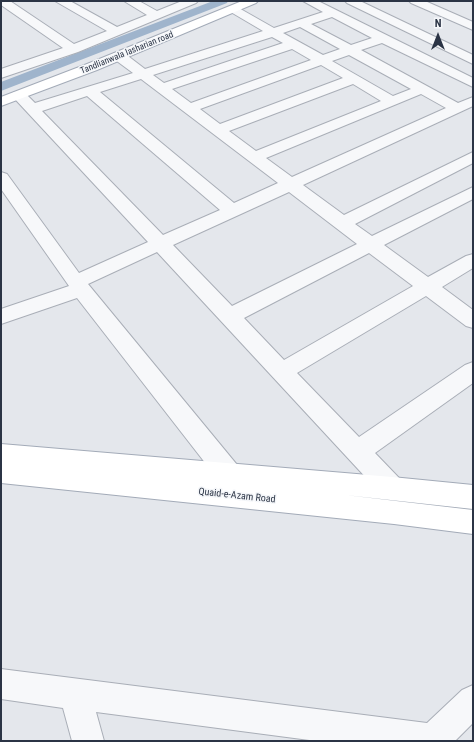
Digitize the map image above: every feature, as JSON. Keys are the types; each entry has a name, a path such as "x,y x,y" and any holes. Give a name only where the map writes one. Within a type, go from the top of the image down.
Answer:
{"main road":[{"name":"Tandlianwala lasharian road","path":"1,102 26,102 120,56 252,1"},
{"name":"Quaid-e-Azam Road","path":"1,454 57,468 473,522"},
{"name":"Quaid-e-Azam Road","path":"1,472 57,468 229,474 392,488 473,497"}],"street":[{"path":"2,1 73,49"},
{"path":"61,1 116,31"},
{"path":"130,1 156,15"},
{"path":"4,69 73,49 192,1"},
{"path":"309,1 473,83"},
{"path":"415,1 473,26"},
{"path":"362,3 473,60"},
{"path":"233,9 392,101"},
{"path":"26,102 89,90 333,13"},
{"path":"301,23 457,108"},
{"path":"190,108 383,38"},
{"path":"162,88 294,44"},
{"path":"120,56 473,321"},
{"path":"218,130 354,79"},
{"path":"255,158 422,89"},
{"path":"89,90 232,211"},
{"path":"1,317 79,285 160,244 473,101"},
{"path":"26,102 392,488"},
{"path":"342,223 473,157"},
{"path":"1,177 79,285 229,474"},
{"path":"229,317 473,192"},
{"path":"282,372 473,260"},
{"path":"357,452 473,370"},
{"path":"1,684 432,741 473,701"},
{"path":"75,694 88,741"}],"waterway":[{"path":"1,87 223,1"}]}
